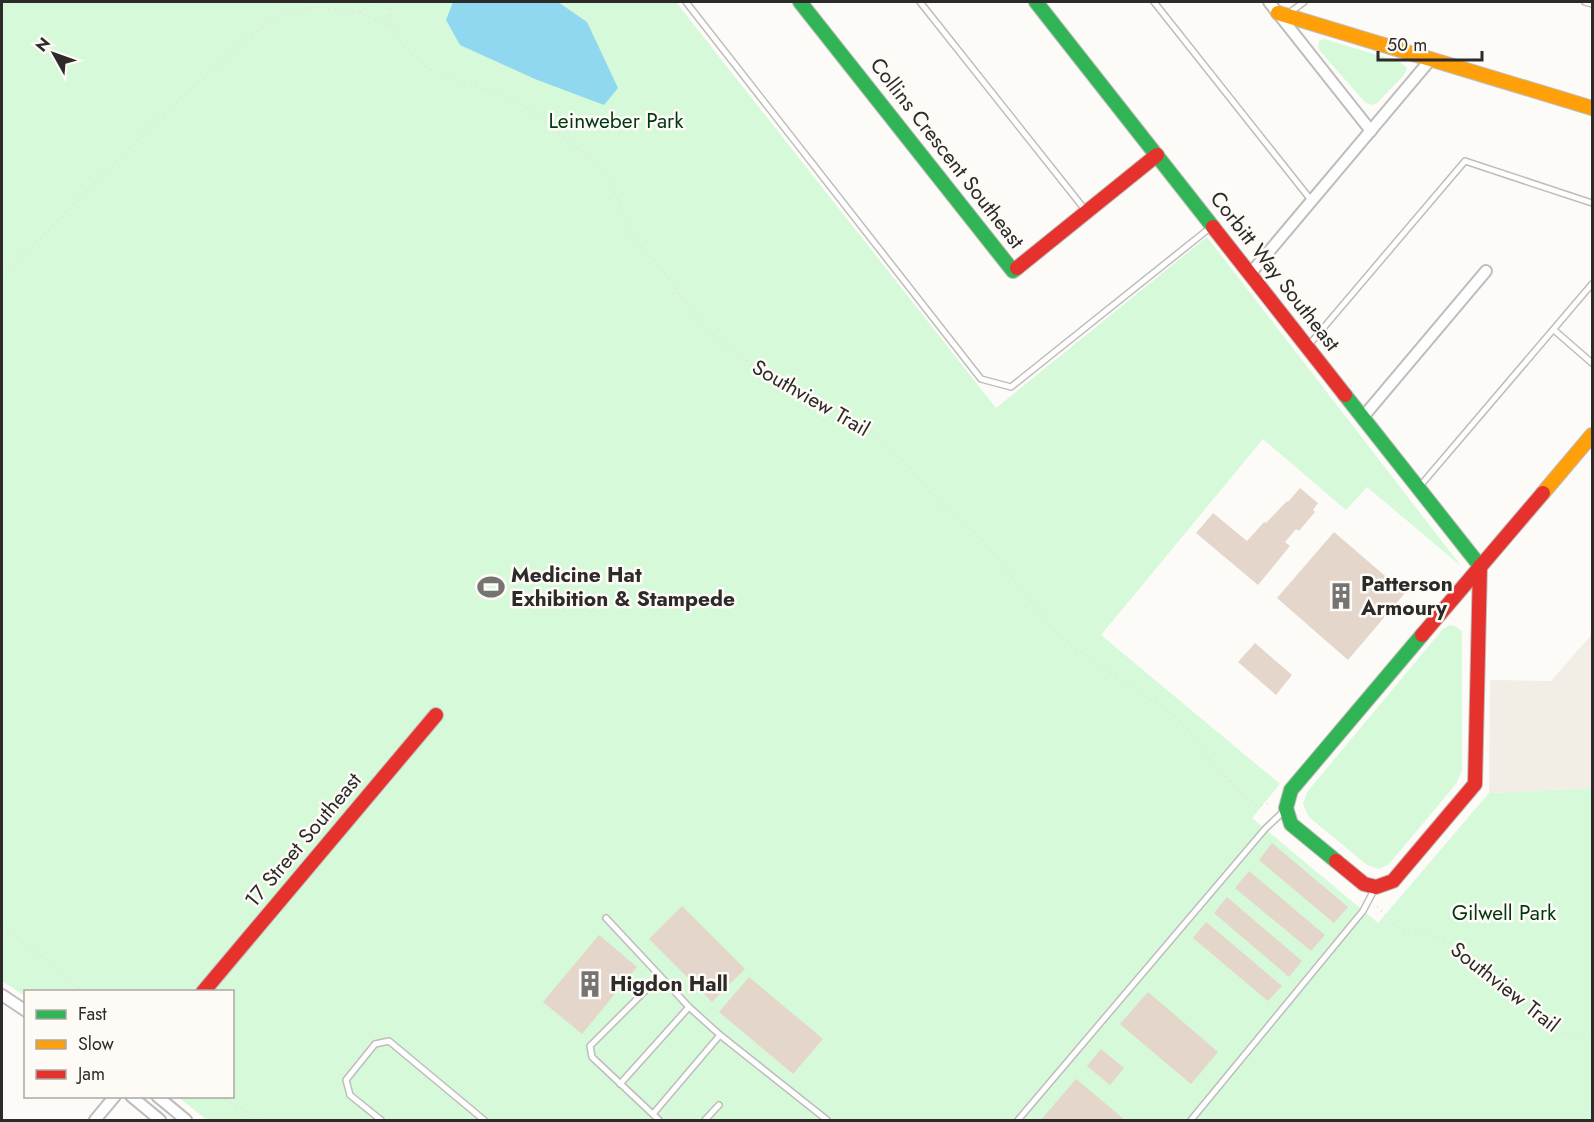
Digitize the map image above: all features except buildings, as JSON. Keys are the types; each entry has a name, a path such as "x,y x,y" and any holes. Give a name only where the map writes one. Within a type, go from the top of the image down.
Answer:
{"street":[{"name":"Collins Crescent Southeast","path":"800,2 1013,271 1157,156"},
{"name":"Corbitt Way Southeast","path":"1036,2 1480,566"},
{"path":"1278,10 1371,131"},
{"path":"1278,10 1593,108"},
{"path":"1250,274 1431,59"},
{"path":"1363,417 1486,271"},
{"path":"1480,566 1475,784 1393,881 1376,887 1365,884 1291,824 1286,808 1291,790 1480,566 1593,435"},
{"name":"17 Street Southeast","path":"205,990 436,715"},
{"path":"2,996 24,1010"},
{"path":"94,1120 113,1098"},
{"path":"133,1098 159,1120"},
{"path":"159,1098 186,1120"}],"lane":[{"path":"686,2 981,379 1011,387 1212,226"},
{"path":"921,2 1087,212"},
{"path":"1154,2 1312,201"},
{"path":"1278,10 1304,2"},
{"path":"1585,2 1593,4"},
{"path":"1307,346 1465,161 1593,203"},
{"path":"1419,488 1593,284"},
{"path":"1554,330 1593,363"},
{"path":"1018,1120 1265,829 1286,808"},
{"path":"1191,1120 1363,911 1376,887"},
{"path":"606,918 689,1007 720,1035 827,1120"},
{"path":"659,1120 592,1057 590,1046 660,976"},
{"path":"620,1084 689,1007"},
{"path":"653,1114 720,1035"},
{"path":"381,1120 350,1095 346,1080 375,1044 389,1041 484,1120"},
{"path":"705,1120 718,1105"}],"path":[{"path":"360,14 376,2"},
{"path":"2,277 142,135 248,37 283,13 314,8 360,14 390,26 389,2"},
{"name":"Southview Trail","path":"390,26 405,48 425,66 440,74 496,93 522,106 588,156 609,178 633,237 666,275 704,328 761,371 818,399 867,429 882,441 913,471 940,503 989,547 1055,631 1077,650 1174,716 1189,730 1221,773 1257,806 1271,803 1286,808"},
{"name":"Southview Trail","path":"1376,887 1373,900 1395,927 1413,933 1437,936 1452,944 1536,1017 1560,1032 1574,1037 1593,1036"},
{"path":"2,928 42,956 81,990"},
{"path":"223,1098 261,1120"}],"shaded area":[{"path":"1592,634 1592,788 1489,793 1490,680 1551,681"}],"green space":[{"name":"Medicine Hat Exhibition & Stampede","path":"2,2 676,2 996,408 1207,237 1461,566 1367,487 1346,510 1263,439 1101,635 1280,784 1252,818 1378,923 1489,793 1592,788 1592,1120 207,1120 179,1098 234,1098 234,990 24,990 24,995 2,981"},
{"path":"1324,39 1400,62 1407,68 1404,75 1377,103 1371,105 1365,102 1319,50 1319,41"},
{"path":"1450,625 1462,632 1462,770 1456,784 1389,864 1379,869 1367,865 1309,817 1303,804 1307,792 1443,629"}],"water":[{"path":"453,2 558,2 587,22 618,88 604,105 535,79 460,45 446,20"}],"traffic: fast":[{"path":"800,2 1013,271 1017,268"},
{"path":"1036,2 1213,227"},
{"path":"1345,395 1480,566"},
{"path":"1336,861 1291,824 1286,808 1291,790 1422,635"}],"traffic: slow":[{"path":"1278,13 1592,108"},
{"path":"1543,493 1592,435"}],"traffic: jam":[{"path":"1017,268 1157,155"},
{"path":"1213,227 1345,395"},
{"path":"1422,635 1543,493"},
{"path":"1336,861 1364,884 1376,887 1393,881 1475,784 1480,566"},
{"path":"205,990 436,715"}],"place":[{"name":"Medicine Hat Exhibition & Stampede","path":"491,587"},
{"name":"Patterson Armoury","path":"1341,596"},
{"name":"Higdon Hall","path":"590,984"}],"park label":[{"name":"Leinweber Park","path":"616,121"},
{"name":"Gilwell Park","path":"1504,913"}]}
